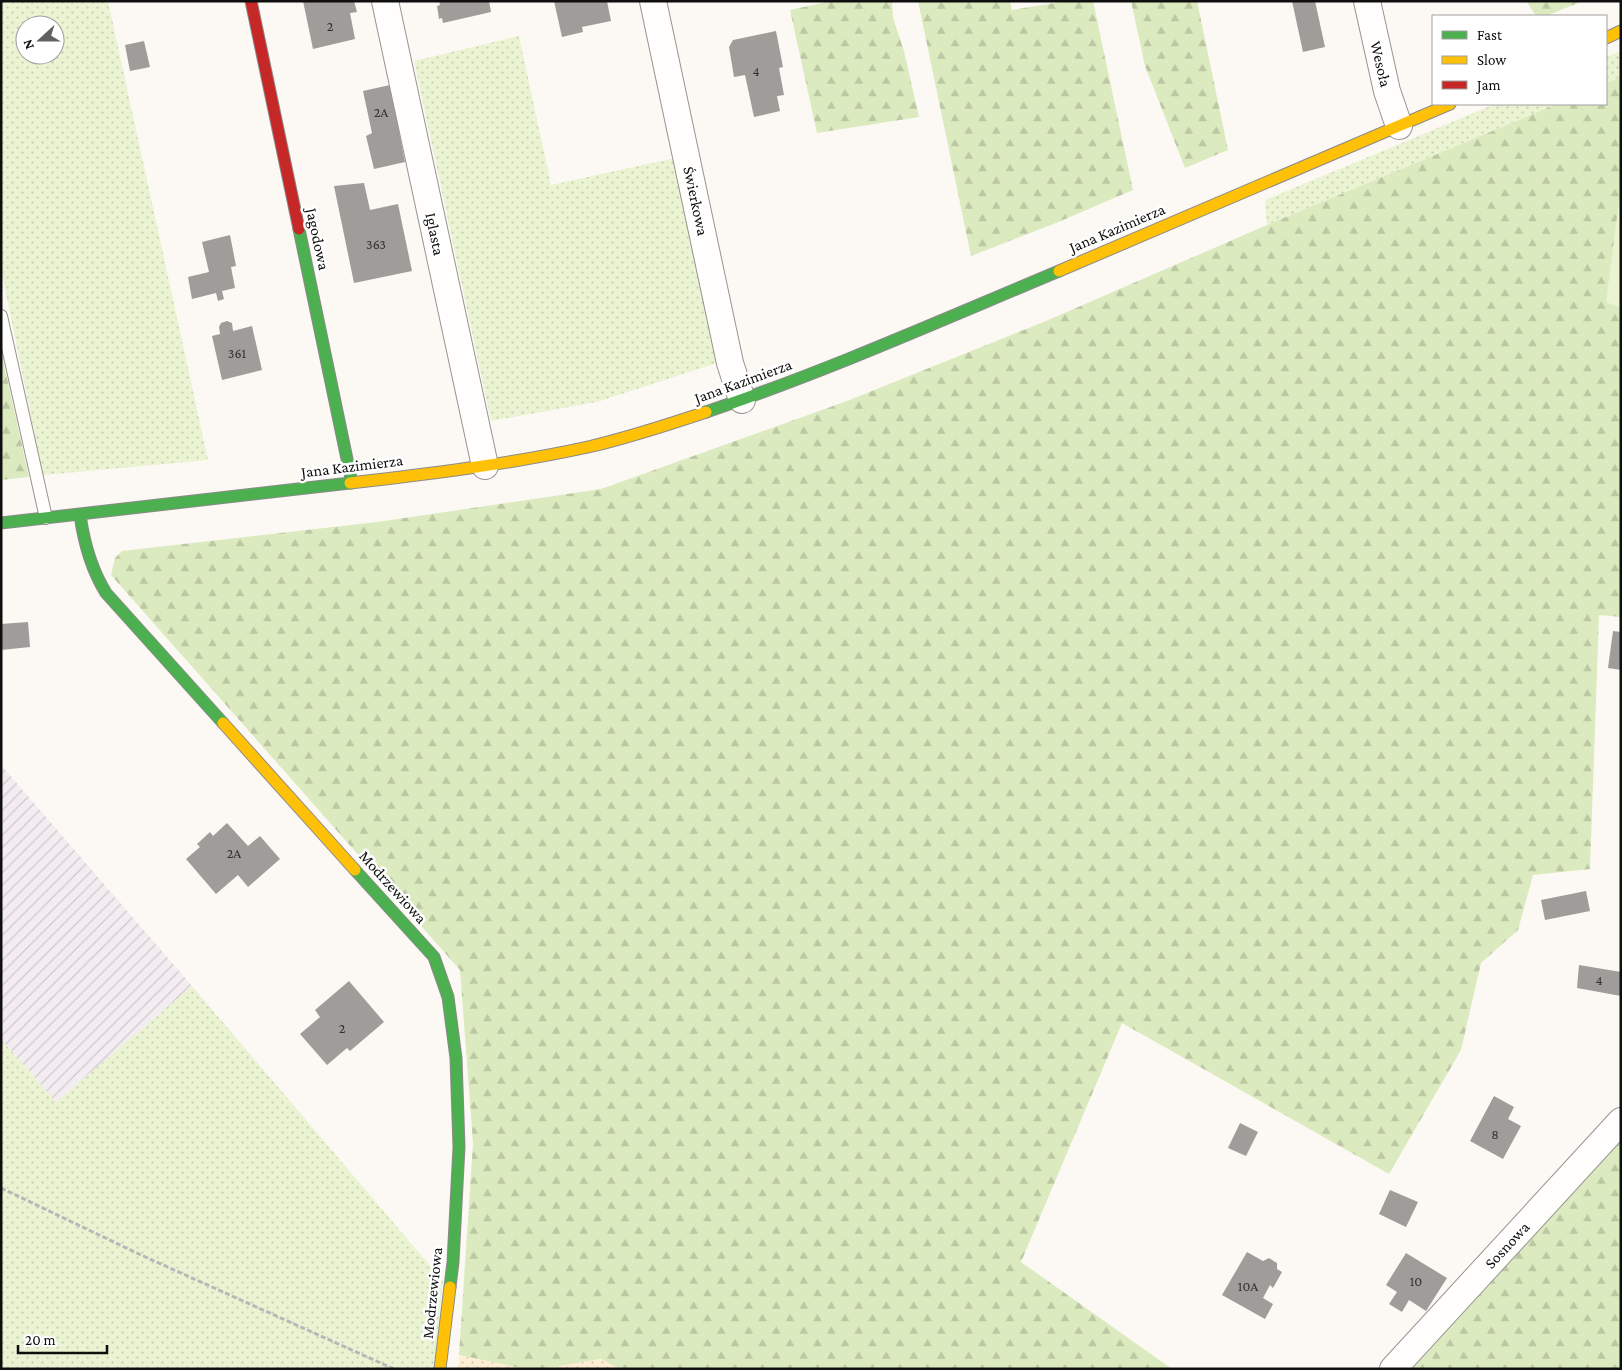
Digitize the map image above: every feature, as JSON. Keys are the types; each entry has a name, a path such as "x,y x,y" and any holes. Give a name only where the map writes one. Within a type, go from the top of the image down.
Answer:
{"main road":[{"name":"Jagodowa","path":"251,1 352,483"},
{"path":"1607,38 1621,32"},
{"name":"Jana Kazimierza","path":"1,523 486,466 589,447 664,426 742,400 912,333 1448,105"},
{"name":"Modrzewiowa","path":"80,515 82,534 91,567 106,593 434,957 448,996 456,1058 459,1147 453,1262 440,1369"}],"street":[{"name":"Iglasta","path":"385,1 486,466"},
{"name":"Świerkowa","path":"653,1 730,363 742,400"},
{"name":"Wesoła","path":"1367,1 1387,91 1399,126"},
{"name":"Sosnowa","path":"1393,1369 1621,1121"}],"lane":[{"path":"1,316 46,518"}],"path":[{"path":"1,1188 141,1255 394,1369"}],"shaded area":[{"path":"1,765 192,986 56,1102 1,1039"}],"green space":[{"path":"1,1 108,1 208,460 43,475 1,269"},
{"path":"831,1 892,1 893,18 904,51 919,117 817,133 790,10"},
{"path":"918,1 1010,1 1012,10 1067,1 1093,1 1133,190 1056,223 971,256"},
{"path":"1131,1 1197,1 1228,150 1185,168 1145,66"},
{"path":"1526,1 1583,1 1548,15 1535,15"},
{"path":"519,36 551,185 675,158 723,361 597,402 491,421 414,61"},
{"path":"1621,51 1621,77 1607,83 1607,57"},
{"path":"1621,77 1621,617 1599,615 1590,869 1533,875 1518,930 1481,963 1461,1050 1389,1174 1122,1023 1021,1262 1172,1369 619,1369 601,1359 543,1369 524,1369 459,1355 473,1143 460,970 111,575 115,558 122,551 377,522 601,489 847,401 1046,321 1267,225 1555,105 1607,105 1607,83"},
{"path":"1493,105 1555,105 1267,225 1265,200"},
{"path":"1621,186 1621,308 1606,302"},
{"path":"1,351 29,477 1,480"},
{"path":"192,986 443,1281 434,1369 1,1369 1,1039 56,1102"},
{"path":"1621,1141 1621,1369 1412,1369"}],"sand":[{"path":"459,1355 524,1369 458,1369"},
{"path":"601,1359 619,1369 543,1369"}],"building":[{"path":"303,1 354,1 357,12 350,13 355,39 313,49"},
{"path":"439,1 489,1 491,12 443,23 442,18 439,19 437,6 440,5"},
{"path":"554,1 607,1 611,21 582,27 583,32 562,37"},
{"path":"1292,1 1315,1 1325,47 1303,52"},
{"path":"776,31 783,67 779,68 784,95 777,96 780,111 754,117 745,75 734,77 729,47 733,40"},
{"path":"144,41 150,67 130,71 125,45"},
{"path":"390,85 405,162 374,169 366,136 372,133 363,91"},
{"path":"364,183 370,210 398,204 412,271 354,283 334,186"},
{"path":"230,235 236,266 231,267 235,288 222,291 224,299 218,301 216,293 192,299 188,277 209,272 202,242"},
{"path":"227,321 232,323 233,331 252,326 262,370 222,380 212,336 220,334 219,327 221,323"},
{"path":"28,622 30,647 1,650 1,624"},
{"path":"1613,631 1621,632 1621,670 1608,668"},
{"path":"227,823 248,846 260,836 280,859 248,887 238,875 216,894 186,859 200,847 197,844 210,832 213,836"},
{"path":"1586,891 1590,911 1545,920 1541,900"},
{"path":"1579,965 1621,972 1621,996 1577,988"},
{"path":"349,981 384,1022 350,1051 347,1048 327,1065 300,1034 320,1017 315,1010"},
{"path":"1494,1096 1514,1107 1508,1119 1521,1126 1503,1159 1470,1141"},
{"path":"1240,1123 1258,1132 1246,1156 1228,1148"},
{"path":"1390,1190 1418,1202 1406,1227 1379,1214"},
{"path":"1247,1252 1263,1261 1269,1258 1277,1263 1277,1269 1282,1272 1273,1288 1270,1285 1263,1298 1273,1304 1265,1319 1222,1295"},
{"path":"1406,1253 1447,1278 1426,1311 1409,1300 1402,1312 1389,1304 1397,1292 1386,1285"}],"traffic: fast":[{"path":"299,229 352,483"},
{"path":"706,412 839,363 1059,271"},
{"path":"1,523 350,483"},
{"path":"80,515 89,556 96,575 106,593 223,723"},
{"path":"355,870 434,957 448,997 456,1058 459,1147 450,1287"}],"traffic: slow":[{"path":"1607,38 1621,31"},
{"path":"1059,271 1448,105"},
{"path":"350,483 529,459 618,440 706,412"},
{"path":"223,723 355,870"},
{"path":"440,1369 450,1287"}],"traffic: jam":[{"path":"251,1 299,229"}]}
